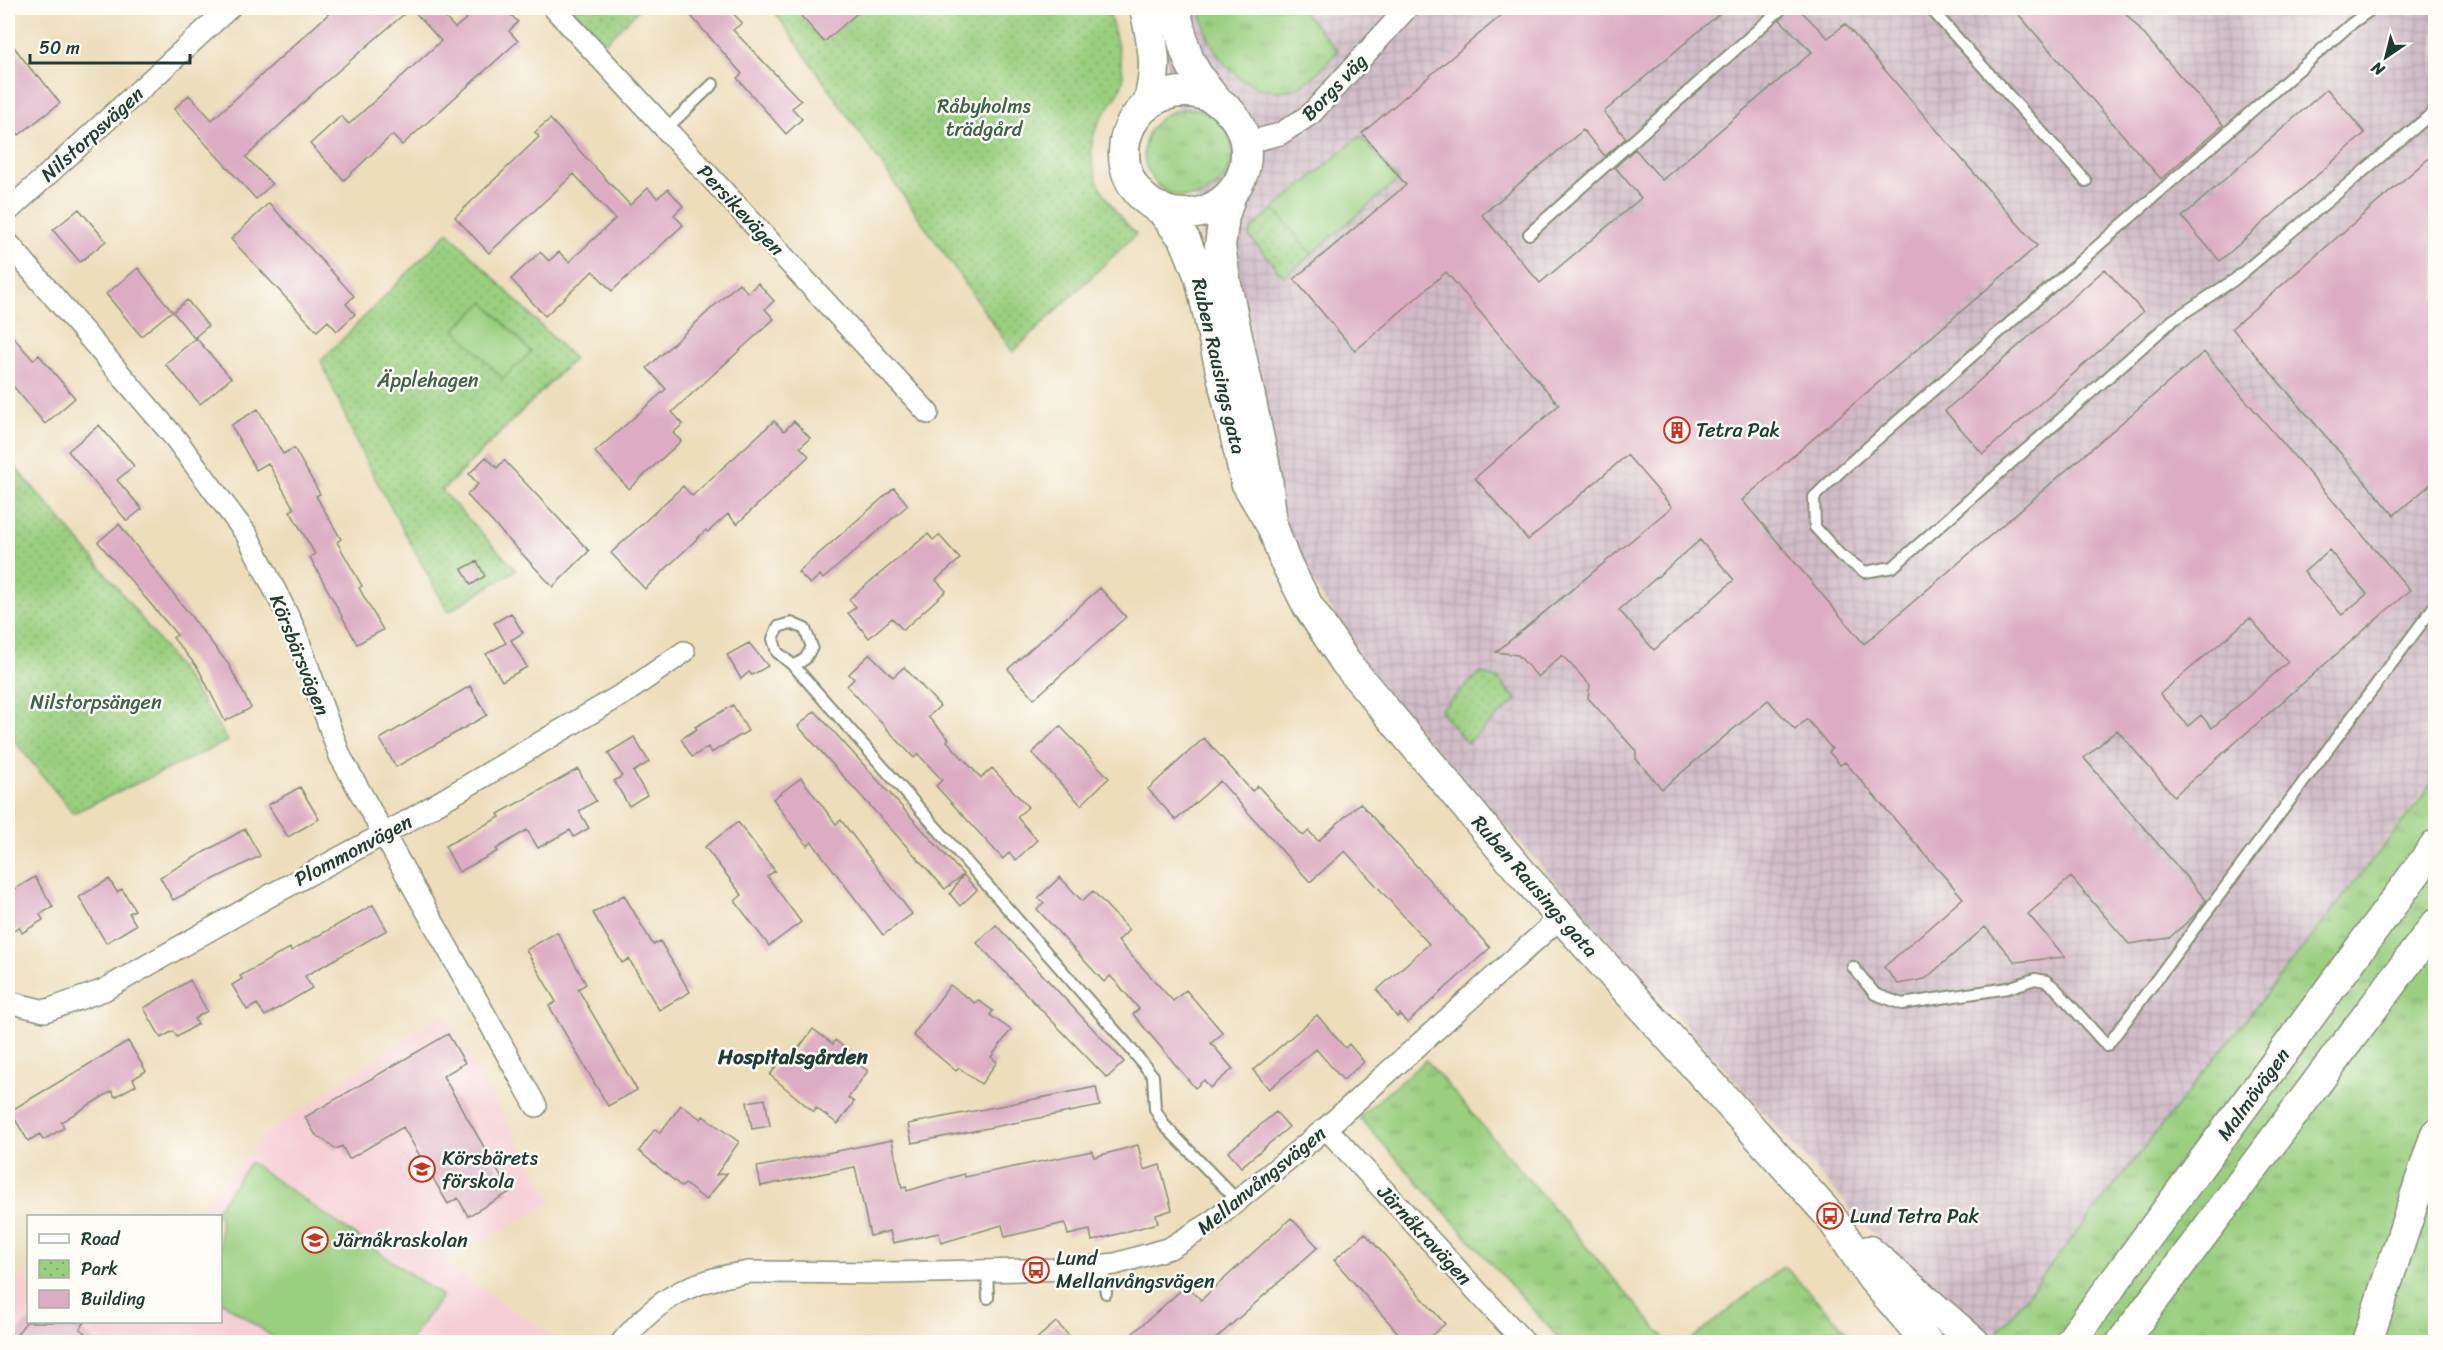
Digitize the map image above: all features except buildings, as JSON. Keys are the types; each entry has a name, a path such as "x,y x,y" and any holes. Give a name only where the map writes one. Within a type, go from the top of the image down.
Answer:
{"main road":[{"name":"Ruben Rausings gata","path":"1145,8 1156,61 1155,78 1148,104 1134,120 1126,139 1125,159 1130,179 1142,196 1160,208 1185,240 1200,277 1246,482 1273,528 1284,560 1308,606 1346,663 1397,727 1562,917 1832,1220 1872,1278 1927,1342"},
{"name":"Ruben Rausings gata","path":"1175,8 1185,54 1191,69 1216,100 1230,111 1240,126 1245,143 1244,170 1231,194 1224,216 1220,246 1225,280 1267,477 1273,528"},
{"path":"1148,104 1164,95 1182,92 1200,93 1216,100"},
{"name":"Ruben Rausings gata","path":"1160,208 1190,214 1205,211 1231,194"},
{"name":"Malmövägen","path":"2070,1342 2436,845"},
{"path":"2122,1342 2436,924"},
{"path":"2367,1342 2436,1134"},
{"name":"Ruben Rausings gata","path":"1832,1220 1974,1342"}],"street":[{"name":"Nilstorpsvägen","path":"8,211 229,8"},
{"name":"Persikevägen","path":"554,8 928,413"},
{"name":"Borgs väg","path":"1245,143 1280,134 1311,114 1407,8"},
{"name":"Körsbärsvägen","path":"8,243 175,438 247,535 294,628 340,756 386,834 536,1106"},
{"name":"Plommonvägen","path":"8,1002 45,1011 87,998 386,834 628,692 684,652"},
{"name":"Mellanvångsvägen","path":"622,1342 654,1308 674,1293 728,1275 772,1271 1070,1269 1102,1265 1170,1248 1209,1224 1326,1128 1562,917"},
{"name":"Järnåkravägen","path":"1326,1128 1524,1342"}],"lane":[{"path":"1528,234 1782,8"},
{"path":"1930,8 2086,182"},
{"path":"2373,8 2350,24 1842,470 1814,497 1815,527 1840,555 1865,572 1893,567 2173,320 2234,280 2436,110"},
{"path":"666,129 713,84"},
{"path":"1853,967 1875,994 1902,1004 2008,988 2035,979 2046,981 2107,1046 2436,604"},
{"path":"794,666 1126,1043 1153,1076 1155,1109 1164,1125 1238,1201"},
{"path":"1102,1265 1106,1293"},
{"path":"987,1270 988,1298"}],"shaded area":[{"path":"1155,8 2435,8 2435,777 1999,1342 1987,1342 1917,1282 1373,680 1258,492"},
{"path":"444,1013 553,1202 443,1263 561,1342 8,1342 8,1295 27,1270 27,1323 222,1323 222,1215 196,1215 263,1136"}],"green space":[{"path":"571,8 640,8 605,43"},
{"name":"Råbyholms trädgård","path":"772,8 1108,8 1120,55 1123,80 1119,92 1098,124 1093,139 1092,155 1094,169 1106,198 1136,234 1013,352"},
{"path":"1200,8 1300,8 1338,51 1305,83 1291,89 1277,91 1263,89 1239,77 1219,56 1207,35"},
{"path":"1188,109 1205,112 1219,122 1229,136 1232,153 1229,170 1219,184 1205,194 1188,197 1171,194 1157,184 1147,170 1144,153 1147,136 1157,122 1171,112"},
{"path":"1360,136 1398,180 1312,254 1274,209"},
{"path":"1274,209 1312,254 1284,277 1249,236 1252,228"},
{"name":"Äpplehagen","path":"448,232 574,359 442,491 516,570 448,612 362,454 321,361"},
{"path":"484,302 531,352 503,379 455,329"},
{"name":"Nilstorpsängen","path":"8,459 124,596 178,667 228,741 73,813 8,733"},
{"path":"1480,673 1497,678 1517,700 1467,743 1440,710"},
{"path":"2435,777 2435,1342 1990,1342 2424,795"},
{"path":"1426,1060 1668,1342 1562,1342 1359,1117"},
{"path":"250,1162 442,1296 409,1342 280,1342 222,1302 222,1215 213,1215"},
{"path":"1784,1266 1857,1342 1688,1342"}],"place":[{"name":"Tetra Pak","path":"1677,430"},
{"name":"Körsbärets förskola","path":"422,1169"},
{"name":"Lund Tetra Pak","path":"1830,1216"},
{"name":"Järnåkraskolan","path":"315,1240"},
{"name":"Lund Mellanvångsvägen","path":"1036,1270"}],"district":[{"name":"Hospitalsgården","path":"793,1057"}]}
